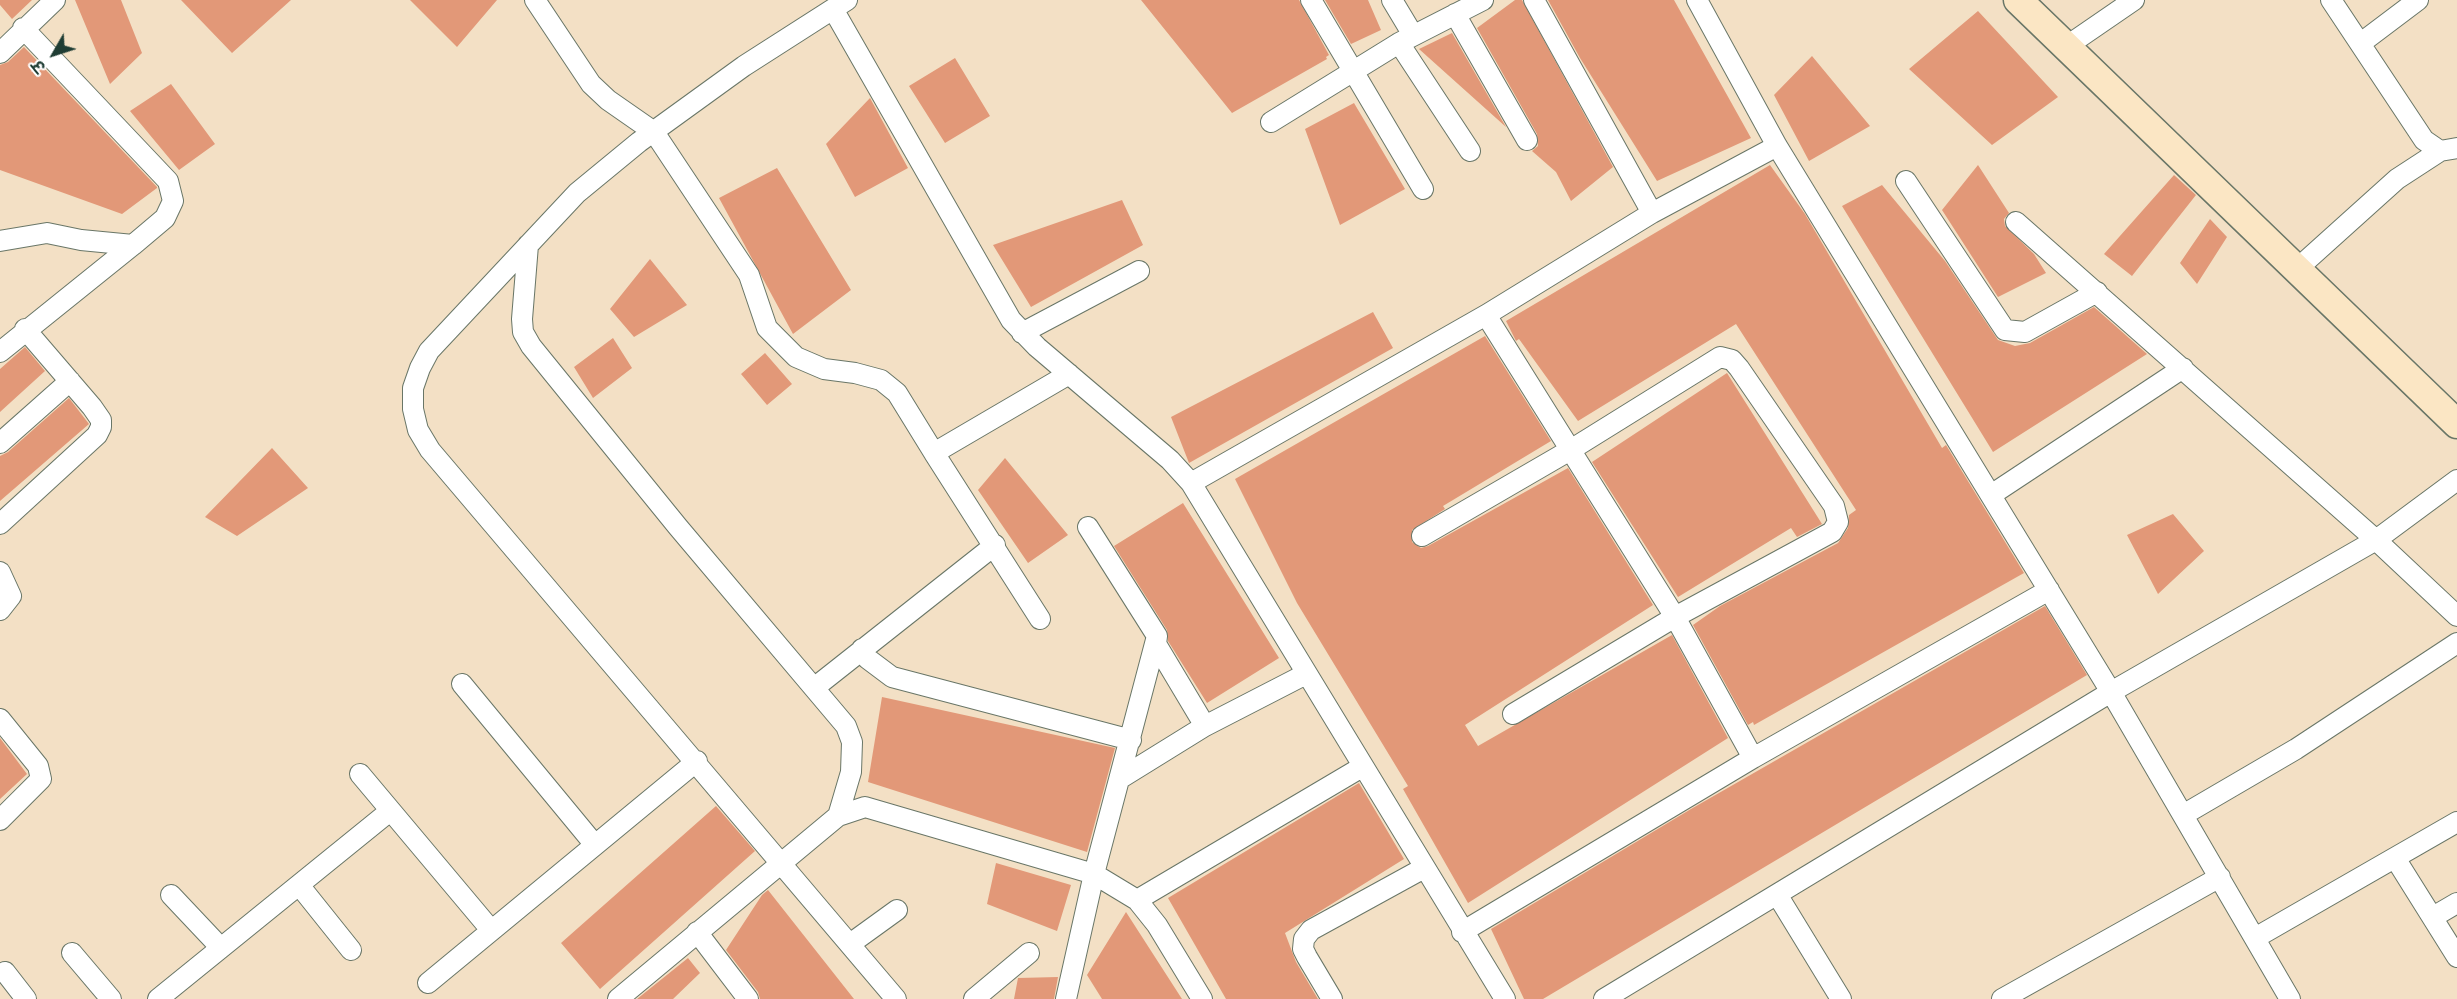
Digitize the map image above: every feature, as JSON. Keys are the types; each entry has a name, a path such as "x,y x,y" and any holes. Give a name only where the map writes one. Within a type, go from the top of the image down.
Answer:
{"main road":[{"path":"2018,0 2457,424"}],"street":[{"path":"0,53 23,28 55,0"},
{"path":"535,0 591,84 608,100 654,132 749,275 766,328 796,357 824,369 855,372 881,380 897,393 1040,619"},
{"path":"1311,0 1423,189"},
{"path":"1392,0 1406,39 1470,151"},
{"path":"1271,122 1406,39 1483,0"},
{"path":"1534,0 1652,213"},
{"path":"1697,0 1777,146 2111,692 2290,999"},
{"path":"2067,46 2134,0"},
{"path":"2331,0 2424,140 2449,149"},
{"path":"2361,43 2418,0"},
{"path":"896,999 697,761 430,450 418,430 413,409 413,388 429,351 577,193 654,132 744,66 840,4 1004,309 1022,333 1170,460 1191,483 1462,932 1505,999"},
{"path":"1455,14 1527,140"},
{"path":"0,352 165,218 173,201 168,181 23,28"},
{"path":"1191,483 1486,315 1652,213 1777,146"},
{"path":"2297,269 2397,179 2449,149"},
{"path":"1906,181 2005,330 2025,332 2097,292"},
{"path":"2016,222 2183,368 2457,615"},
{"path":"0,241 48,232 81,240 133,245"},
{"path":"528,245 522,319 523,332 531,346 678,527 846,726 852,742 851,772 838,816"},
{"path":"1022,333 1139,271"},
{"path":"1486,315 1572,449 1675,618 1753,758"},
{"path":"0,524 97,435 101,427 101,420 92,407 25,330"},
{"path":"1422,536 1572,449 1720,357 1732,360 1739,368 1834,506 1838,522 1832,532 1675,618 1513,714"},
{"path":"1991,495 2183,368"},
{"path":"934,453 1069,374"},
{"path":"0,443 70,381"},
{"path":"1604,999 1778,896 2111,692 2376,540 2457,480"},
{"path":"1088,527 1157,636 1156,644 1205,726"},
{"path":"814,688 995,545"},
{"path":"0,572 11,596 0,610"},
{"path":"1462,932 1753,758 2049,590"},
{"path":"1066,999 1094,874 1157,636"},
{"path":"2183,815 2296,749 2457,644"},
{"path":"862,649 868,659 892,676 1131,740"},
{"path":"1121,778 1205,726 1306,674"},
{"path":"462,684 595,845"},
{"path":"0,719 38,766 41,779 0,820"},
{"path":"428,983 697,761"},
{"path":"1137,900 1362,767"},
{"path":"360,774 491,930"},
{"path":"618,999 838,816 865,807 1094,874 1137,900 1157,925 1202,999"},
{"path":"158,999 390,810"},
{"path":"2256,938 2457,822"},
{"path":"2395,858 2457,957"},
{"path":"1332,999 1303,949 1304,939 1311,930 1424,868"},
{"path":"2002,999 2220,877"},
{"path":"299,885 351,950"},
{"path":"171,895 221,948"},
{"path":"1778,896 1841,999"},
{"path":"2433,917 2457,903"},
{"path":"850,944 897,910"},
{"path":"697,932 748,999"},
{"path":"974,999 1029,953"},
{"path":"72,954 111,999"},
{"path":"5,972 26,999"},
{"path":"1071,973 1083,999"}],"building":[{"path":"0,0 32,0 12,19 0,5"},
{"path":"75,0 121,0 142,53 110,84"},
{"path":"181,0 291,0 232,53"},
{"path":"410,0 497,0 457,47"},
{"path":"1141,0 1299,0 1329,55 1327,59 1232,113"},
{"path":"1325,0 1368,0 1381,30 1351,44"},
{"path":"1515,0 1522,0 1613,167 1571,201 1556,172 1532,151 1538,146 1537,134 1477,28"},
{"path":"1548,0 1674,0 1751,138 1657,181 1580,58"},
{"path":"1978,11 2058,97 1992,145 1909,69"},
{"path":"1452,33 1506,127 1419,49"},
{"path":"24,47 157,188 122,214 0,170 0,65 8,62"},
{"path":"1812,56 1870,126 1809,161 1774,95"},
{"path":"955,58 990,116 945,143 909,86"},
{"path":"171,84 215,144 179,170 130,111"},
{"path":"870,98 908,168 855,197 826,144"},
{"path":"1354,103 1405,189 1340,225 1305,129"},
{"path":"1770,165 1805,214 1942,448 1946,445 2024,573 1754,725 1753,722 1748,725 1693,625 1720,606 1838,543 1848,528 1849,515 1856,510 1736,324 1578,421 1519,339 1516,341 1506,321"},
{"path":"1978,165 2009,213 2004,219 2005,226 2034,254 2046,273 1998,297 1942,210"},
{"path":"777,168 851,290 793,334 719,198"},
{"path":"2174,175 2196,195 2132,276 2104,254"},
{"path":"1882,185 1945,261 1998,340 2015,346 2030,343 2094,307 2147,354 1993,452 1842,206"},
{"path":"1122,200 1143,245 1031,307 993,245"},
{"path":"2210,219 2227,237 2197,284 2180,263"},
{"path":"650,259 687,305 634,337 610,309"},
{"path":"1373,312 1393,348 1189,463 1171,417"},
{"path":"1485,336 1551,441 1443,506 1445,509 1412,530 1412,542 1421,548 1428,546 1568,468 1653,605 1465,725 1478,746 1672,635 1728,738 1468,903 1403,789 1408,786 1297,603 1235,479"},
{"path":"613,338 632,368 593,398 574,367"},
{"path":"25,347 45,371 0,412 0,369"},
{"path":"765,353 792,384 767,405 741,374"},
{"path":"1727,373 1822,524 1797,537 1791,528 1678,597 1592,462"},
{"path":"69,398 89,424 0,501 0,456 8,452"},
{"path":"272,448 308,488 237,536 205,517"},
{"path":"1005,458 1068,535 1028,563 978,490"},
{"path":"1183,503 1279,658 1207,703 1168,641 1167,630 1114,546"},
{"path":"2173,514 2204,551 2158,594 2127,535"},
{"path":"2045,606 2087,675 1543,999 1524,999 1491,929 1691,809"},
{"path":"882,697 1115,748 1087,852 868,782"},
{"path":"0,738 27,774 0,799"},
{"path":"1359,783 1404,859 1285,933 1296,962 1318,999 1226,999 1168,898"},
{"path":"716,806 755,851 600,989 561,943"},
{"path":"996,863 1071,885 1057,931 987,904"},
{"path":"768,890 854,999 760,999 758,992 726,950 762,895"},
{"path":"1126,912 1182,999 1102,999 1087,975"},
{"path":"688,958 700,973 673,999 637,999"},
{"path":"1058,977 1054,999 1014,999 1018,978"}]}
